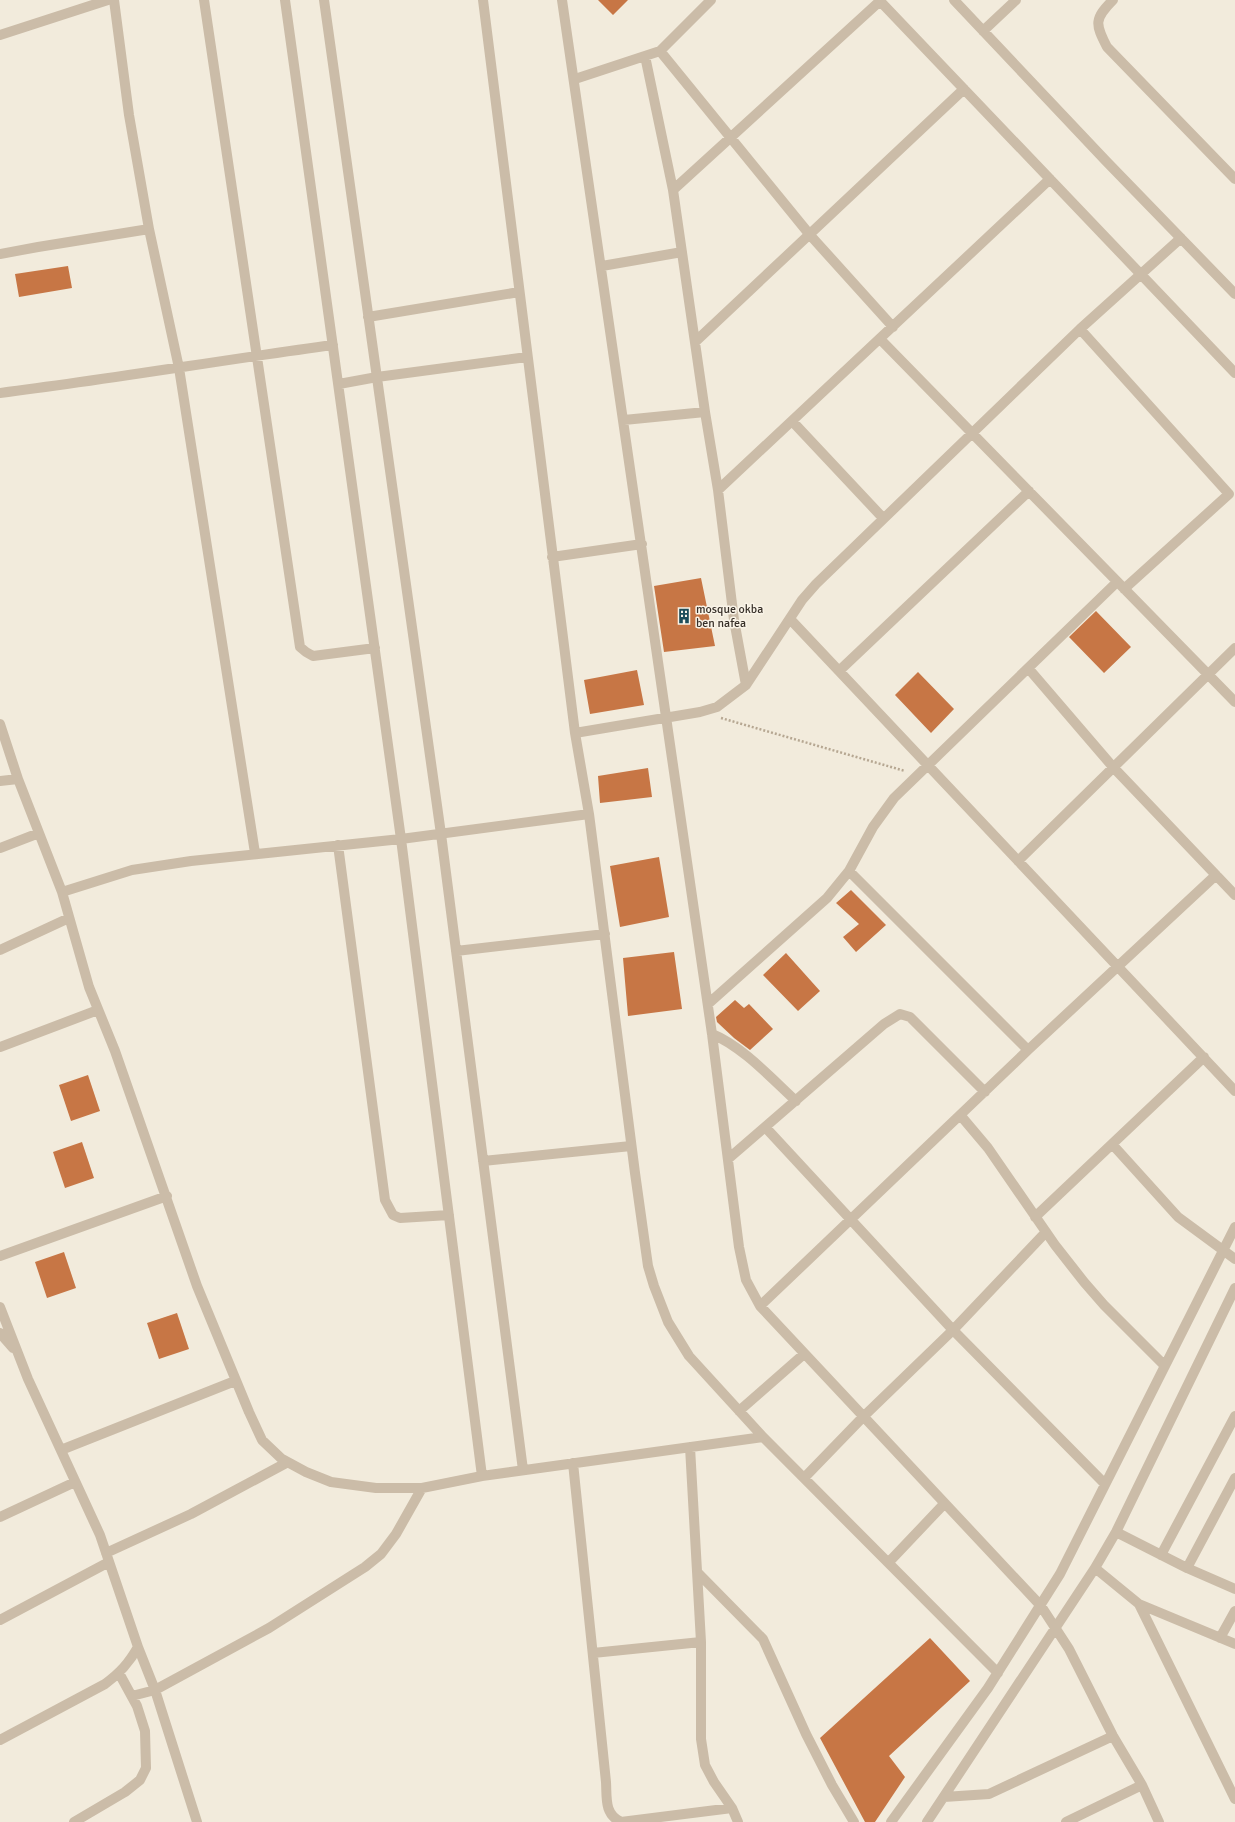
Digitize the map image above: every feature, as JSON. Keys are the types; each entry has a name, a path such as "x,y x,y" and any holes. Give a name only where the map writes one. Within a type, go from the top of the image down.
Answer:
{"street":[{"path":"0,35 108,0"},
{"path":"114,0 129,115 149,229 180,368 255,854"},
{"path":"204,0 258,355 300,647 313,656 375,648"},
{"path":"284,0 339,384 401,839 482,1476"},
{"path":"324,0 442,834 523,1470"},
{"path":"483,0 574,733 589,814 631,1146 648,1266 654,1286 668,1322 689,1356 763,1437 998,1672"},
{"path":"562,0 575,79 708,1004 741,1261 751,1292 760,1306 804,1354 1041,1606 1069,1649 1114,1736 1142,1785 1159,1822"},
{"path":"575,79 660,51 711,0"},
{"path":"673,190 879,0 1235,373"},
{"path":"954,0 1235,294"},
{"path":"983,31 1016,0"},
{"path":"1113,0 1102,12 1098,21 1099,32 1107,47 1235,179"},
{"path":"660,51 810,235 892,327"},
{"path":"645,56 673,190 705,412 718,490 734,620 746,685"},
{"path":"695,342 964,89"},
{"path":"718,490 1050,179"},
{"path":"0,254 149,229"},
{"path":"574,733 667,719 700,712 717,707 746,685 790,619 816,584 1080,329 1181,238"},
{"path":"602,266 682,252"},
{"path":"368,317 519,292"},
{"path":"708,1004 827,898 849,871 882,813 894,798 1028,668 1121,585 1232,491 1080,329"},
{"path":"880,339 1235,702"},
{"path":"0,393 333,345"},
{"path":"339,384 377,377 527,357"},
{"path":"624,420 705,412"},
{"path":"792,421 883,518"},
{"path":"839,671 1029,491"},
{"path":"552,557 642,544"},
{"path":"790,619 1235,1091"},
{"path":"1018,861 1235,648"},
{"path":"1028,668 1113,767 1235,895"},
{"path":"0,724 18,779 62,892 89,986 115,1051 167,1196 197,1286 235,1381 262,1440 282,1459 306,1472 331,1482 376,1488 422,1488 482,1476 763,1437"},
{"path":"0,781 18,779"},
{"path":"62,892 132,870 190,860 401,839 589,814"},
{"path":"0,848 39,833"},
{"path":"338,845 384,1200 393,1215 400,1218 449,1215"},
{"path":"849,871 1028,1050"},
{"path":"760,1306 1028,1050 1216,875"},
{"path":"0,950 69,918"},
{"path":"456,951 605,934"},
{"path":"0,1047 98,1010"},
{"path":"728,1159 766,1128 884,1024 900,1014 910,1017 985,1092"},
{"path":"712,1034 722,1038 737,1048 796,1101"},
{"path":"1035,1217 1204,1057"},
{"path":"960,1116 988,1148 1046,1232 1104,1305 1165,1366"},
{"path":"766,1128 953,1330 1105,1484"},
{"path":"1112,1144 1178,1217 1223,1252 1235,1259"},
{"path":"483,1161 631,1146"},
{"path":"0,1256 167,1196"},
{"path":"891,1822 998,1672 1060,1574 1235,1227"},
{"path":"804,1478 863,1417 953,1330 1046,1232"},
{"path":"927,1822 1055,1626 1095,1568 1116,1532 1235,1288"},
{"path":"0,1307 28,1379 100,1536 138,1647 155,1690 197,1822"},
{"path":"0,1333 17,1352"},
{"path":"739,1411 804,1354"},
{"path":"61,1450 235,1381"},
{"path":"1161,1555 1235,1416"},
{"path":"690,1447 700,1642 701,1739 705,1765 714,1782 732,1808 738,1822"},
{"path":"0,1620 107,1558 288,1462"},
{"path":"573,1463 608,1806 614,1818 621,1822 732,1808"},
{"path":"1187,1568 1235,1478"},
{"path":"0,1517 75,1482"},
{"path":"132,1696 155,1690 269,1628 364,1567 381,1554 396,1534 422,1488"},
{"path":"889,1562 944,1504"},
{"path":"1116,1532 1187,1568 1235,1589"},
{"path":"1095,1568 1138,1604 1235,1644"},
{"path":"697,1572 763,1639 806,1734 832,1785 854,1822"},
{"path":"1138,1604 1235,1799"},
{"path":"1220,1638 1235,1611"},
{"path":"593,1652 700,1642"},
{"path":"0,1740 105,1684 119,1673 129,1662 138,1647"},
{"path":"74,1822 125,1792 140,1780 146,1768 145,1731 137,1706 119,1673"},
{"path":"944,1797 989,1794 1114,1736"},
{"path":"1066,1822 1142,1785"}],"path":[{"path":"700,712 919,775"}],"building":[{"path":"598,0 628,0 613,15"},
{"path":"68,266 72,288 19,297 15,274"},
{"name":"mosque okba ben nafea","path":"701,578 715,646 664,652 654,586"},
{"path":"1096,611 1131,647 1104,673 1069,637"},
{"path":"637,670 644,705 590,714 584,680"},
{"path":"918,672 954,709 931,733 895,695"},
{"path":"648,768 652,797 600,803 598,776"},
{"path":"659,857 669,917 620,927 610,866"},
{"path":"851,890 886,925 856,952 843,937 859,924 836,903"},
{"path":"674,952 682,1009 628,1016 623,958"},
{"path":"786,953 820,991 798,1011 763,975"},
{"path":"735,1000 744,1008 749,1004 773,1029 750,1050 734,1038 717,1022 716,1017"},
{"path":"88,1075 100,1111 71,1121 59,1085"},
{"path":"82,1142 94,1178 65,1188 53,1152"},
{"path":"64,1252 76,1288 47,1298 35,1262"},
{"path":"177,1313 189,1349 159,1359 147,1323"},
{"path":"930,1638 970,1681 889,1756 905,1777 875,1822 865,1822 820,1738"}],"place":[{"name":"mosque okba ben nafea","path":"684,616"}]}
